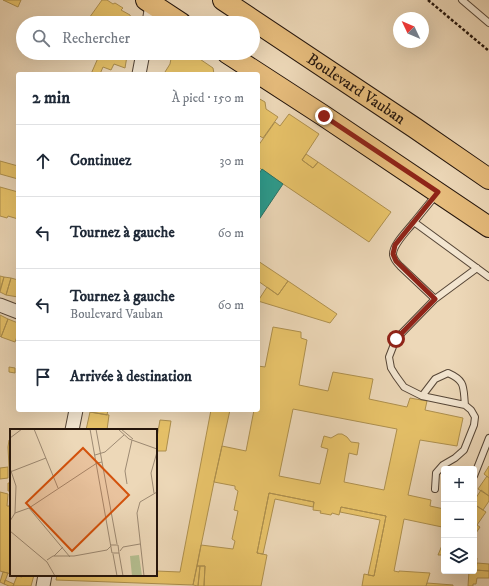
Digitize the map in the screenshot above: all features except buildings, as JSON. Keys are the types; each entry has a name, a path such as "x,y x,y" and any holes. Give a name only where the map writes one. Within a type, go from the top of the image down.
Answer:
{"main road":[{"name":"Boulevard Vauban","path":"224,0 248,16"},
{"path":"150,7 167,16"},
{"name":"Boulevard Vauban","path":"260,24 489,179"},
{"path":"238,60 256,72"},
{"path":"260,74 489,227"}],"street":[{"path":"139,72 142,60"},
{"path":"0,305 16,311"},
{"path":"72,429 76,412"},
{"path":"43,586 45,576"}],"lane":[{"path":"462,0 489,23"},
{"path":"435,299 400,266 393,254 395,245 438,192"},
{"path":"414,222 489,277"},
{"path":"435,489 436,473 464,450 474,425 475,417 471,410 464,405 422,396 404,387 391,368 390,357 396,339 435,299 477,268"},
{"path":"422,396 435,379 448,373 457,377 463,385 464,405"},
{"path":"477,468 489,438"}],"path":[{"path":"428,0 489,51"}],"route":[{"path":"324,116 438,192 395,245 393,254 396,261 435,299 396,339"}]}
